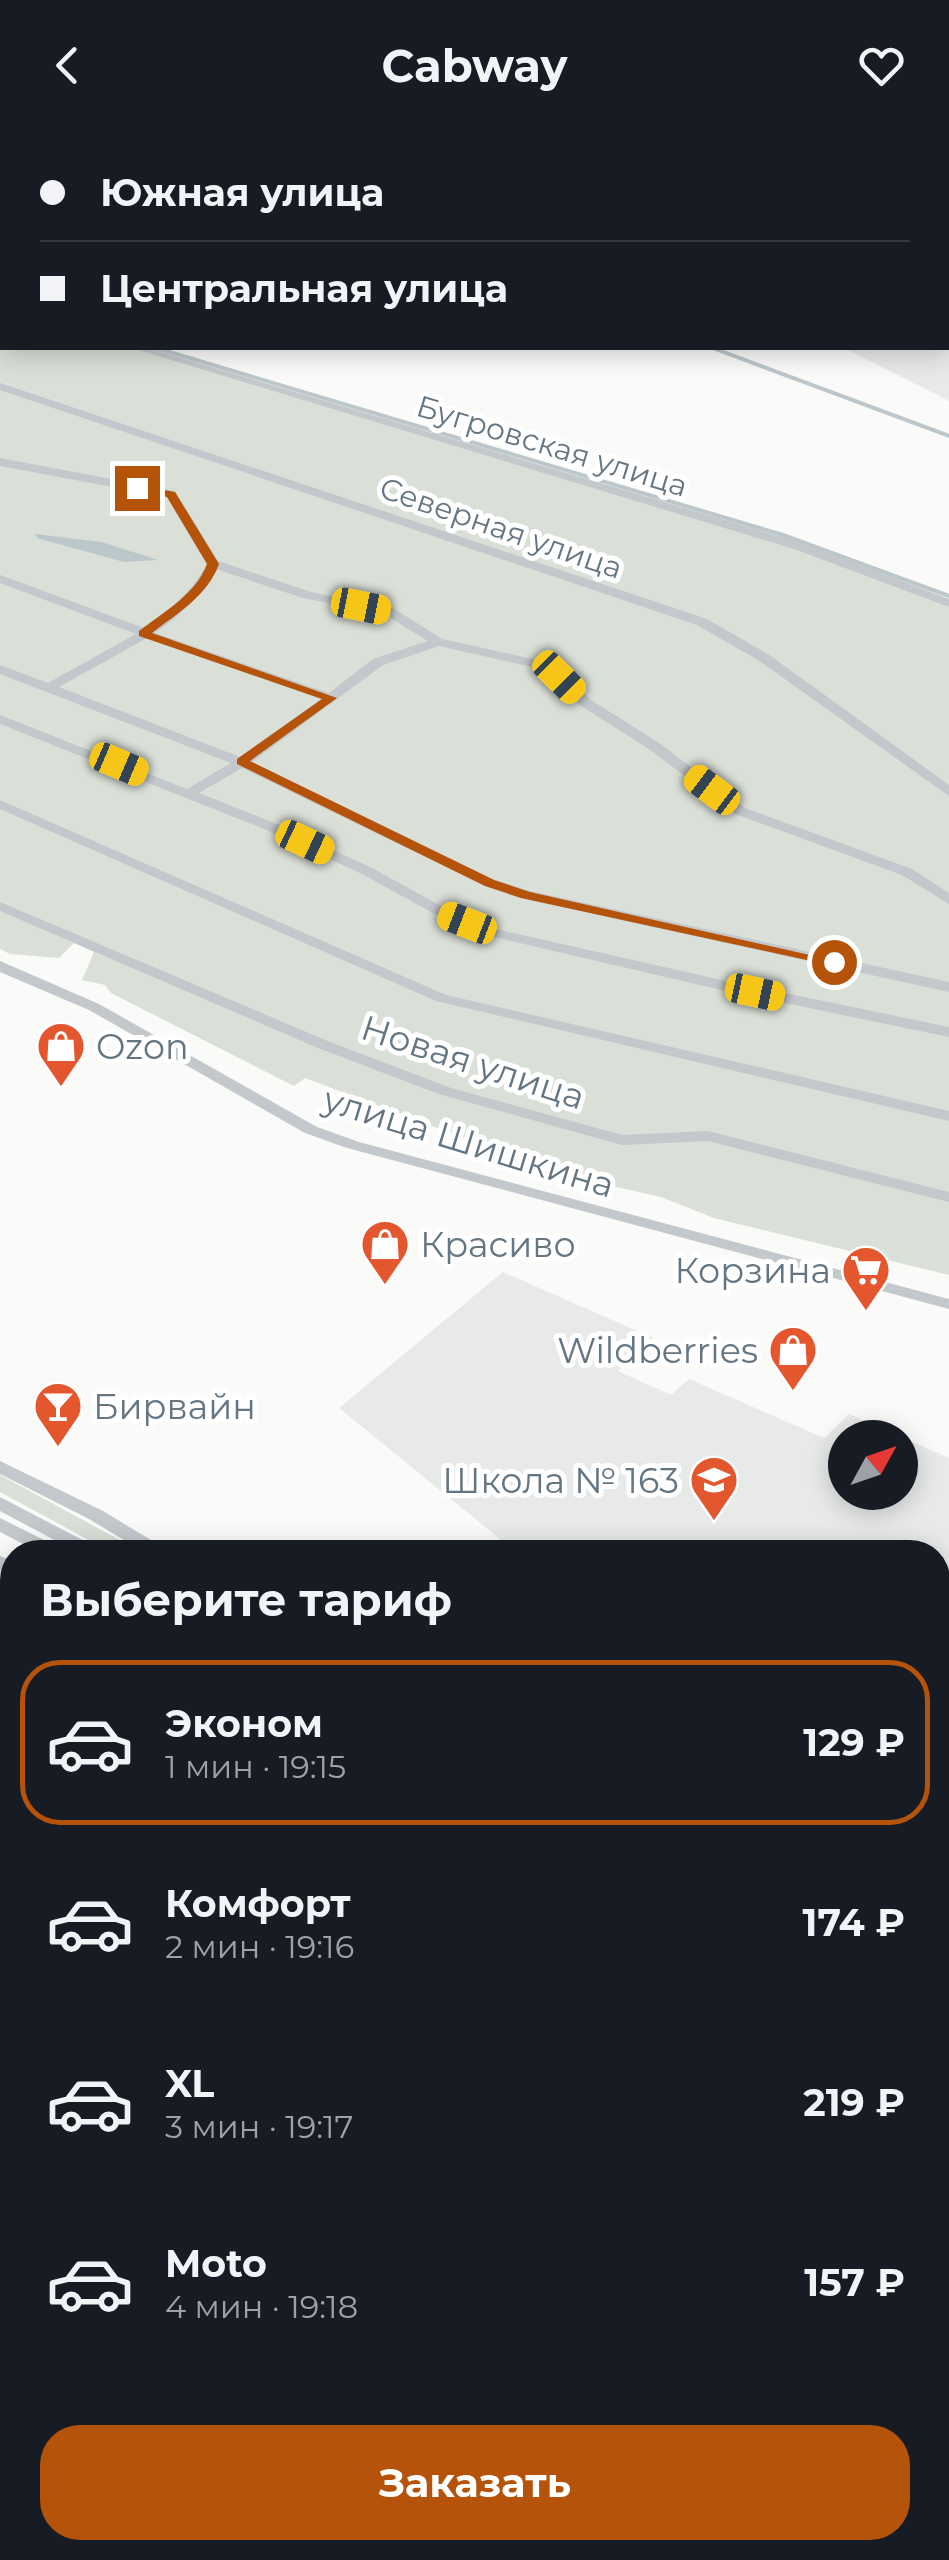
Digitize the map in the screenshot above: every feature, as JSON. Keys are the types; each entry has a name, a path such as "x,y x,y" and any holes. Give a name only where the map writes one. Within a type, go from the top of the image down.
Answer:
{"street":[{"name":"Бугровская улица","path":"145,350 801,547 949,603"},
{"name":"Северная улица","path":"0,386 702,622 763,656 949,792"},
{"path":"0,462 171,494 213,564 308,596 388,611 438,642 541,665 586,704 654,746 740,811 907,872 949,900"},
{"path":"48,688 144,634 189,599 209,576 213,564"},
{"path":"0,579 144,634 331,698"},
{"path":"188,794 241,762 378,662 438,642"},
{"path":"0,669 241,762 490,883 526,896 949,987"},
{"path":"0,719 290,835 447,915 486,930 716,984 949,1032"},
{"path":"0,804 442,998 949,1116"},
{"name":"Новая улица","path":"0,906 324,1045 445,1091 622,1140 708,1136 949,1197"},
{"name":"улица Шишкина","path":"0,966 94,1006 311,1130 353,1145 949,1304"},
{"path":"0,1467 137,1540"},
{"path":"0,1502 69,1540"},
{"path":"0,1524 30,1540"}],"shaded area":[{"path":"0,350 150,350 784,537 949,600 949,1275 714,1218 661,1197 537,1169 539,1155 520,1159 305,1078 294,1086 111,993 105,985 82,980 94,952 74,943 59,958 10,954 0,949"},
{"path":"848,350 949,350 949,401"},
{"path":"35,534 102,542 158,560 124,562 37,538"},
{"name":"Школа № 163","path":"503,1272 653,1338 618,1371 671,1395 689,1379 824,1438 828,1434 828,1510 918,1510 918,1444 949,1458 949,1540 501,1540 339,1408"},
{"path":"0,1475 120,1540 89,1540 0,1492"}],"waterway":[{"path":"163,350 783,535 949,596"},
{"path":"718,350 949,436"}],"place":[{"name":"Ozon","path":"61,1088"},
{"name":"Красиво","path":"385,1286"},
{"name":"Корзина","path":"866,1312"},
{"name":"Wildberries","path":"793,1392"},
{"name":"Бирвайн","path":"58,1448"},
{"name":"Школа № 163","path":"714,1522"}],"route":[{"path":"137,488 171,494 196,529 213,564 209,576 189,599 144,634 331,698 241,762 490,883 526,896 834,962"}]}
